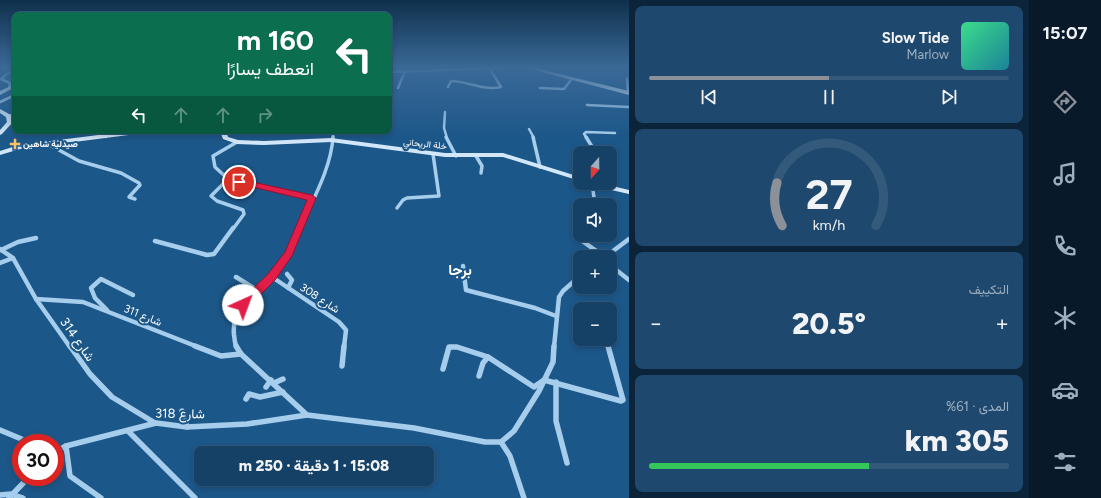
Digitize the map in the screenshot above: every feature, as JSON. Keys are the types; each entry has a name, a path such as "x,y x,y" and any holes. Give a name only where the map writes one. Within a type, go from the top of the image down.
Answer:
{"main road":[{"path":"617,90 629,93"},
{"path":"0,111 8,116 10,122 8,126 0,133"},
{"path":"0,153 19,147 48,144 105,134"},
{"path":"224,134 225,138 237,142"},
{"name":"خلة الريحاني","path":"237,142 278,143 331,140 433,154 456,156 503,155 573,177"},
{"path":"617,188 629,192"}],"street":[{"path":"0,102 12,96"},
{"path":"587,105 629,107"},
{"path":"445,112 446,122 444,129 450,146 456,156"},
{"path":"8,116 12,115"},
{"path":"529,129 534,140 540,167"},
{"path":"591,146 584,134 586,132 615,133"},
{"path":"307,415 241,354 235,344 233,324 239,311 257,290 272,277 289,254 312,198 320,183 332,149 332,134"},
{"path":"237,142 213,156 213,163 216,169 228,179 312,198"},
{"path":"48,144 79,161 121,173 139,182 140,185 130,197 135,199"},
{"path":"397,208 403,200 407,198 439,196 433,154"},
{"path":"476,156 482,166 481,173"},
{"path":"155,241 206,255 214,254 244,214 243,210 217,201 211,196 228,179"},
{"path":"0,249 18,242 36,238"},
{"path":"615,250 629,240"},
{"path":"584,242 595,250"},
{"path":"0,249 13,258"},
{"path":"0,263 13,258"},
{"name":"شارع 314","path":"13,258 36,299 90,374 112,397 156,423"},
{"path":"463,266 466,290 535,308 556,316"},
{"path":"617,271 629,280"},
{"path":"287,274 287,276 292,280 288,288"},
{"path":"236,277 257,290"},
{"name":"شارع 308","path":"272,277 322,312 335,318 346,330 342,366"},
{"path":"108,312 92,293 91,288 97,282 101,280 110,282 133,295"},
{"path":"524,498 510,456 501,442 514,431 553,362 556,316 559,297 563,291 573,282"},
{"name":"شارع 311","path":"36,299 83,302 221,356 241,354"},
{"path":"443,369 449,347 457,347 488,357 498,362 528,385 534,387 544,380 556,382 610,398 623,400 608,346"},
{"path":"479,376 483,363 488,357"},
{"path":"266,388 273,382 283,379"},
{"path":"556,382 556,421 567,463"},
{"path":"246,399 249,394 260,397 283,392"},
{"path":"182,411 187,427"},
{"name":"شارع 318","path":"66,446 156,423 187,427 248,424 307,415 414,428 485,442 501,442"},
{"path":"0,430 12,435"},
{"path":"128,431 143,448 180,481 195,498"},
{"path":"66,446 70,476 90,488 101,498"},
{"path":"10,496 20,486"},
{"path":"0,495 23,498"}],"place":[{"name":"صيدلية شاهين","path":"15,144"}],"district":[{"name":"برجا","path":"460,270"}],"route":[{"path":"239,182 312,198 289,254 272,277 243,305"}]}
